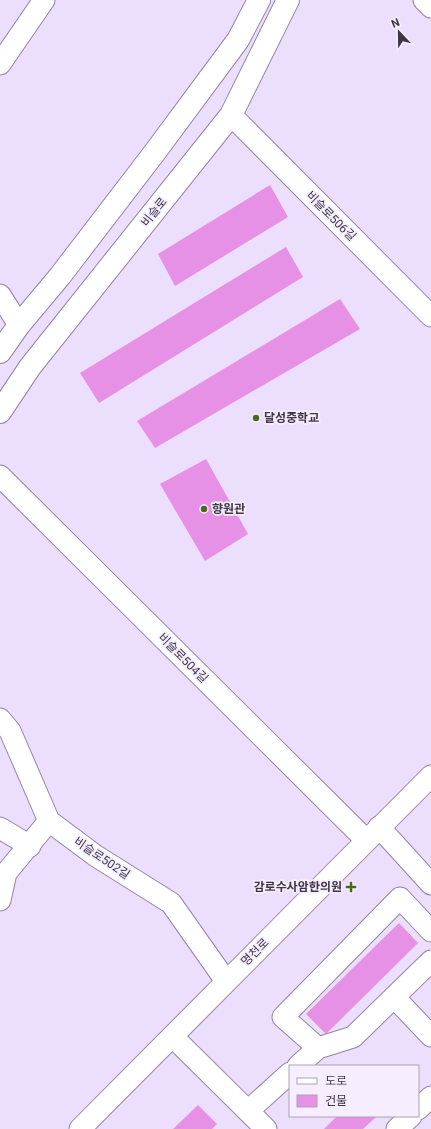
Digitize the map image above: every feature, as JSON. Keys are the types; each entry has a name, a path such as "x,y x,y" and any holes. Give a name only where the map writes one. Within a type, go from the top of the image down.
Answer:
{"main road":[{"path":"0,352 19,325 60,276 155,152 238,40 258,0"},
{"name":"비슬로","path":"3,402 231,115 288,0"},
{"path":"56,334 45,324 44,321 45,316 57,294 60,276"}],"street":[{"path":"0,64 44,0"},
{"path":"424,0 431,7"},
{"name":"비슬로506길","path":"231,115 431,316"},
{"path":"0,295 19,325"},
{"name":"비슬로504길","path":"0,476 373,834 431,884"},
{"name":"비슬로502길","path":"0,719 10,731 49,821 96,856 171,903 226,981"},
{"name":"명천로","path":"80,1129 431,776"},
{"path":"0,900 6,873 30,846 49,821"},
{"path":"0,828 30,846"},
{"path":"318,1048 283,1017 400,898 431,931"},
{"path":"299,1065 318,1048 353,1037 394,997 428,969"},
{"path":"394,997 431,1036"},
{"path":"173,1037 266,1129"},
{"path":"248,1111 289,1074"},
{"path":"419,1108 431,1097"},
{"path":"398,1129 410,1117"}],"building":[{"path":"270,185 288,217 175,286 158,254"},
{"path":"286,247 303,277 99,403 80,373"},
{"path":"340,299 360,329 155,448 137,421"},
{"name":"향원관","path":"206,459 248,534 205,561 160,484"},
{"path":"399,923 418,943 326,1034 306,1014"},
{"path":"198,1105 217,1124 212,1129 173,1129"},
{"path":"336,1117 376,1117 363,1129 324,1129"}],"place":[{"name":"달성중학교","path":"256,418"},
{"name":"향원관","path":"204,509"},
{"name":"감로수사암한의원","path":"351,887"}]}
